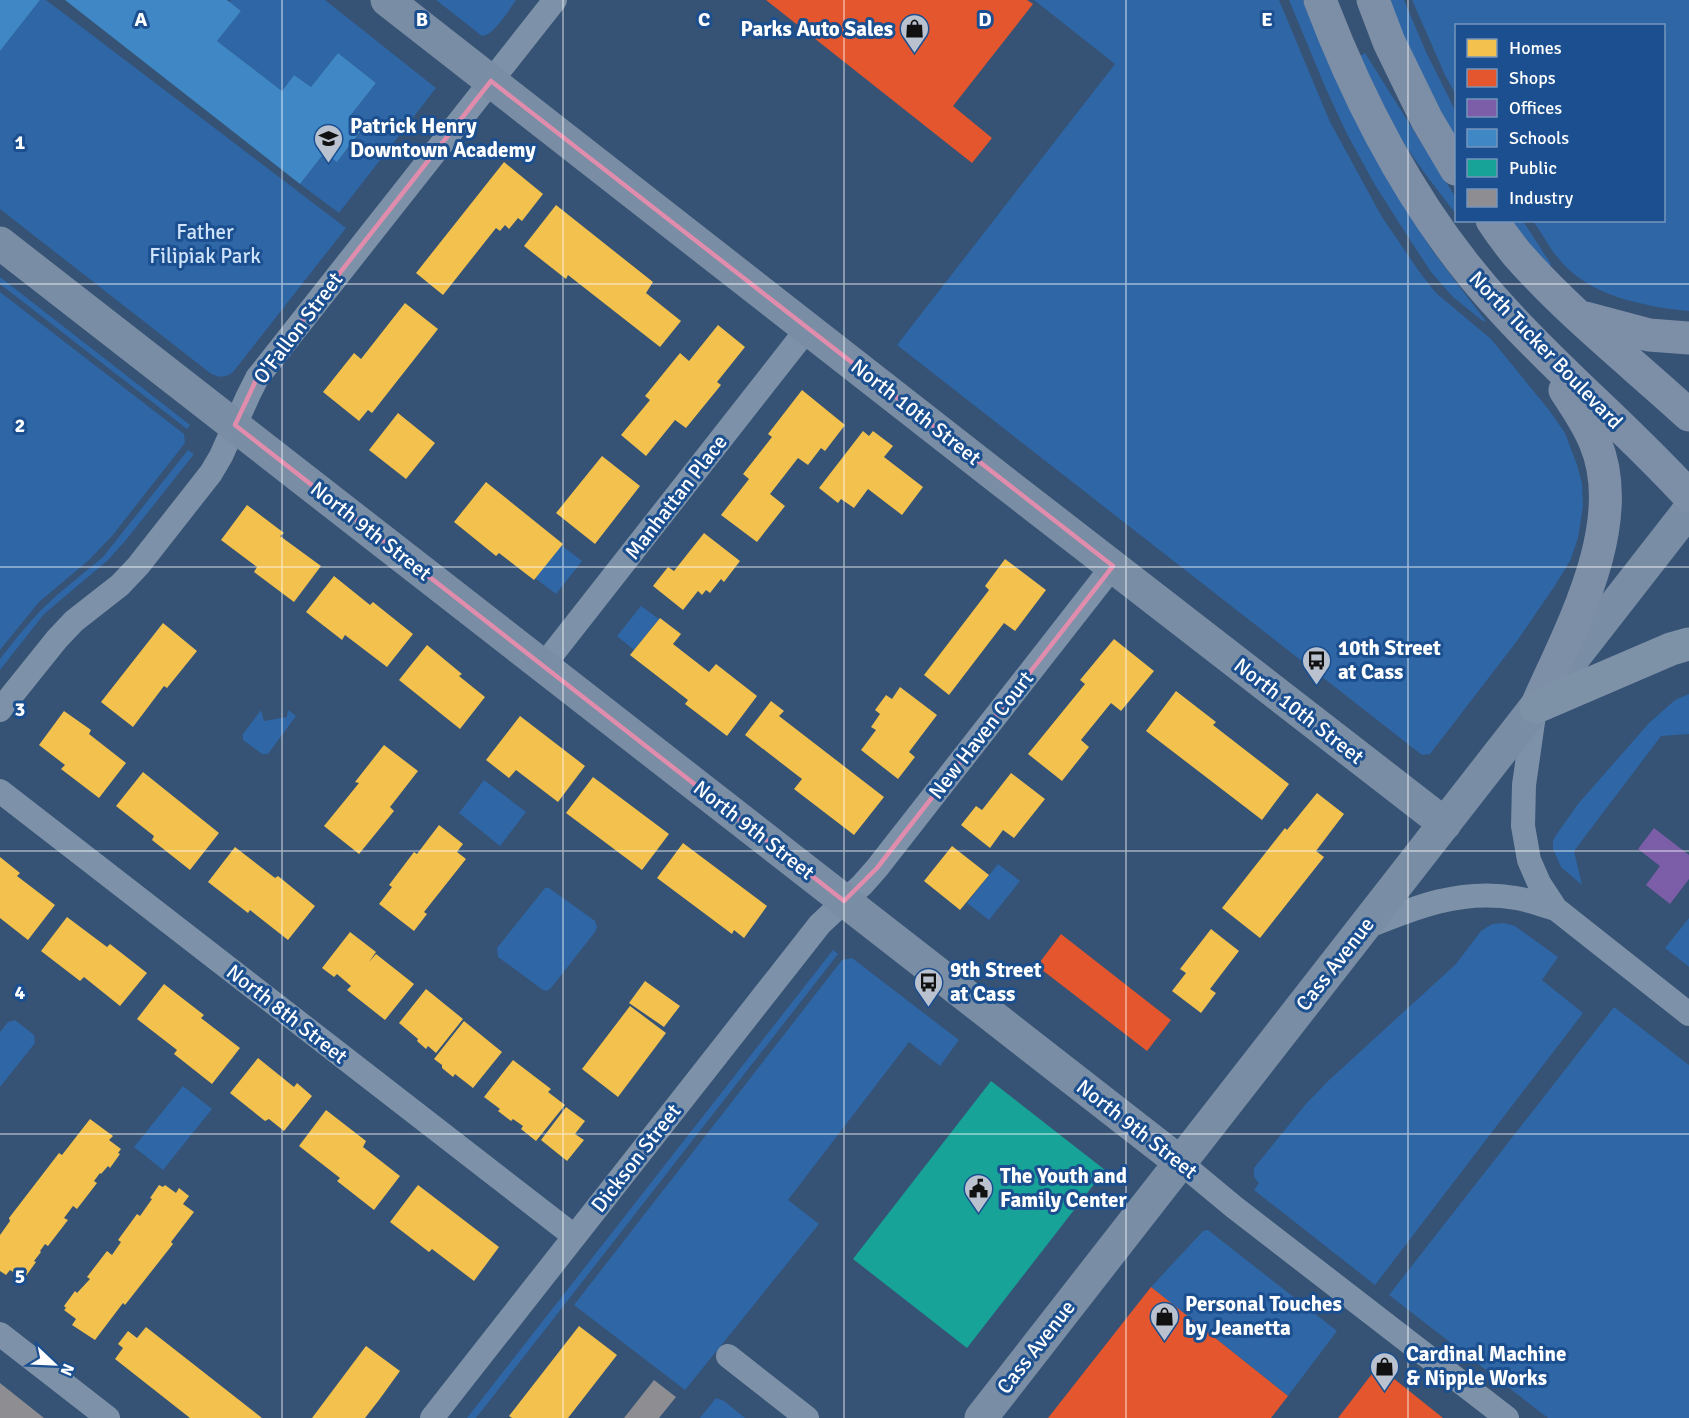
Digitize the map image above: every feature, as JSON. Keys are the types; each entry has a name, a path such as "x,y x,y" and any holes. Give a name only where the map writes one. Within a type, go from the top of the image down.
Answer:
{"highway":[{"path":"1536,707 1689,644"}],"main road":[{"name":"North Tucker Boulevard","path":"1320,0 1347,67 1393,161 1425,212 1465,266 1501,309 1689,496"},
{"path":"1373,0 1389,42 1427,120 1455,167"},
{"path":"1494,222 1522,259 1579,317 1689,415"},
{"path":"1579,317 1649,334 1689,338"},
{"path":"1536,707 1586,591 1603,531 1606,506 1604,476 1596,442 1539,348"}],"street":[{"name":"North 10th Street","path":"387,0 1445,824"},
{"name":"O'Fallon Street","path":"0,710 74,621 120,585 138,566 211,473 257,378 555,0"},
{"name":"North 9th Street","path":"0,243 1508,1418"},
{"name":"Manhattan Place","path":"543,666 808,328"},
{"name":"Cass Avenue","path":"981,1418 1689,510"},
{"name":"New Haven Court","path":"844,901 877,868 1113,566"},
{"path":"1536,707 1524,785 1523,826 1530,860 1539,884 1556,909 1689,1014"},
{"name":"North 8th Street","path":"0,791 574,1236"},
{"path":"1362,929 1407,910 1452,897 1491,895 1514,897 1556,909"},
{"name":"Dickson Street","path":"432,1418 820,924 844,901"},
{"path":"0,1334 108,1418"},
{"path":"728,1356 807,1418"}],"highlighted area":[{"path":"491,81 1113,566 877,868 844,901 235,425 257,378"}],"green space":[{"name":"Father Filipiak Park","path":"40,0 46,0 346,228 233,372 228,375 219,376 210,373 0,209 0,51"},
{"path":"231,0 325,0 436,88 339,213 300,184 325,152 338,161 364,128 350,116 376,83 338,53 311,87 294,75 282,91 217,41 241,11 229,2"},
{"path":"436,0 516,0 498,25 483,36"},
{"path":"1034,0 1279,0 1330,122 1382,217 1436,293 1491,339 1565,433 1582,483 1583,506 1578,538 1570,561 1517,641 1430,754 1422,755 897,345 1115,64"},
{"path":"1289,0 1303,0 1396,194 1434,253 1485,320 1484,322 1453,297 1431,272 1375,185 1326,89"},
{"path":"1388,0 1404,0 1426,52 1455,110 1455,137 1420,71"},
{"path":"1412,0 1689,0 1689,311 1637,303 1602,291 1586,282 1571,272 1559,259 1534,222 1665,222 1665,24 1455,24 1455,93"},
{"path":"1365,53 1455,196 1455,213 1398,135 1360,56"},
{"path":"1510,222 1524,222 1551,264 1550,266"},
{"path":"0,277 190,425 187,429 0,284"},
{"path":"0,292 184,434 185,443 112,536 88,561 39,602 0,650"},
{"path":"188,450 194,454 126,540 107,561 44,614 0,670 0,659 18,636 57,595 103,557"},
{"path":"561,545 582,561 556,594 535,578"},
{"path":"641,606 659,619 634,650 617,636"},
{"path":"1689,694 1689,734 1661,736 1574,851 1582,885 1561,867 1553,849 1556,835 1578,804 1649,723 1675,700"},
{"path":"261,710 264,721 287,717 288,710 296,716 268,754 262,754 243,740 243,734"},
{"path":"484,780 526,812 500,846 459,813"},
{"path":"998,864 1020,881 989,920 967,903"},
{"path":"545,888 549,888 595,921 597,927 547,991 498,957 497,948"},
{"path":"1689,918 1689,967 1665,948"},
{"path":"1504,923 1515,926 1558,957 1542,980 1583,1013 1375,1285 1254,1190 1259,1183 1254,1176 1254,1168 1305,1105 1327,1082 1456,964 1481,931 1492,924"},
{"path":"833,950 838,954 476,1418 467,1418"},
{"path":"852,958 959,1040 940,1066 909,1042 788,1200 819,1224 685,1390 574,1305 842,960"},
{"path":"1614,1007 1689,1065 1689,1418 1548,1418 1389,1295"},
{"path":"15,1020 34,1035 35,1043 0,1087 0,1032 8,1022"},
{"path":"183,1086 212,1109 163,1170 134,1147"},
{"path":"1208,1230 1337,1331 1288,1396 1151,1287 1203,1231"},
{"path":"716,1398 724,1401 745,1418 700,1418"}],"building: Homes":[{"path":"504,162 543,194 522,221 518,218 509,229 505,225 500,231 496,228 443,295 416,273"},
{"path":"556,205 653,282 646,293 681,321 660,347 568,275 566,279 524,246"},
{"path":"405,303 438,329 372,413 368,410 359,421 323,392 354,353 361,359"},
{"path":"718,325 745,347 717,382 721,385 686,428 675,420 646,456 621,435 650,400 645,396 680,353 689,361"},
{"path":"802,390 845,425 825,451 821,448 808,465 798,458 770,494 785,506 757,542 721,515 749,479 743,474 772,437 768,434"},
{"path":"398,413 435,443 406,479 369,450"},
{"path":"863,431 869,436 873,431 893,446 884,457 923,487 902,515 868,489 854,508 841,499 838,503 819,488"},
{"path":"602,456 640,486 595,544 556,513"},
{"path":"486,482 563,544 534,580 499,553 496,556 454,522"},
{"path":"247,505 284,533 280,536 321,566 294,602 254,572 257,567 221,540"},
{"path":"704,533 740,561 724,582 721,579 710,593 706,590 702,595 698,591 683,610 653,586 668,567 674,571"},
{"path":"1005,559 1046,590 1015,631 1004,623 949,695 924,675 989,590 985,586"},
{"path":"334,576 370,605 373,602 413,634 387,667 345,635 342,640 306,612"},
{"path":"660,618 681,634 673,644 709,672 716,664 757,696 727,736 685,704 688,700 630,655"},
{"path":"163,623 197,651 167,688 164,686 133,727 101,702"},
{"path":"1114,639 1154,671 1121,711 1111,703 1081,740 1089,747 1062,781 1028,754 1085,684 1080,680"},
{"path":"427,645 485,697 460,729 399,680"},
{"path":"900,687 937,715 909,752 915,757 898,779 861,750 876,730 871,727 880,714 875,710 886,695 892,699"},
{"path":"1176,691 1216,722 1213,725 1289,784 1262,820 1146,731"},
{"path":"771,701 784,711 779,716 884,797 854,835 794,789 802,779 745,735"},
{"path":"64,711 91,730 89,734 126,763 99,798 61,769 65,765 39,745"},
{"path":"520,716 585,766 558,802 516,770 509,778 486,760"},
{"path":"384,745 418,771 390,807 394,811 359,854 324,826 359,783 355,782"},
{"path":"143,772 219,833 190,870 152,840 154,836 116,806"},
{"path":"1011,773 1045,799 1014,838 1003,830 990,848 961,825 976,806 982,810"},
{"path":"593,777 669,834 642,870 566,813"},
{"path":"1317,793 1344,814 1316,851 1324,857 1260,938 1222,908 1285,828 1287,830"},
{"path":"439,825 463,844 457,852 466,859 424,912 427,914 414,931 379,904 392,887 389,885 414,852 417,854"},
{"path":"683,843 767,906 744,938 734,930 732,934 657,878"},
{"path":"952,846 989,875 960,910 924,881"},
{"path":"235,847 275,878 278,876 315,906 288,940 250,910 248,913 208,882"},
{"path":"0,857 20,873 17,876 55,905 28,940 0,918"},
{"path":"67,917 107,947 110,944 147,973 120,1006 84,977 80,981 41,951"},
{"path":"1211,929 1239,951 1210,989 1216,993 1201,1013 1172,991 1186,973 1180,969"},
{"path":"350,932 376,952 369,962 376,954 414,984 385,1020 347,990 351,986 337,974 334,977 322,968"},
{"path":"645,981 680,1006 664,1027 629,1003"},
{"path":"164,984 204,1015 201,1018 240,1048 212,1084 174,1054 177,1050 137,1019"},
{"path":"426,989 463,1019 436,1053 428,1046 426,1049 399,1023"},
{"path":"630,1006 666,1033 618,1097 582,1069"},
{"path":"464,1021 502,1052 473,1088 455,1074 453,1077 434,1059"},
{"path":"258,1058 294,1087 297,1083 312,1096 284,1131 269,1119 265,1121 230,1093"},
{"path":"513,1060 551,1089 548,1092 565,1105 536,1141 521,1129 523,1126 513,1119 511,1121 484,1097"},
{"path":"566,1107 585,1121 575,1134 584,1140 567,1161 541,1140"},
{"path":"326,1110 366,1141 363,1147 400,1176 374,1210 337,1181 340,1178 299,1146"},
{"path":"90,1119 113,1136 109,1140 121,1149 118,1153 120,1154 110,1168 108,1166 100,1173 94,1181 97,1183 77,1209 73,1206 64,1218 68,1220 48,1246 45,1244 26,1276 24,1274 21,1277 10,1270 6,1275 0,1271 0,1235 10,1221 9,1218 59,1153 62,1155"},
{"path":"159,1185 163,1187 165,1185 176,1193 179,1188 189,1196 183,1204 194,1212 171,1242 173,1244 95,1340 72,1325 76,1319 64,1310 66,1308 64,1306 75,1291 77,1293 90,1279 87,1277 107,1251 112,1255 121,1242 118,1240 137,1214 140,1216"},
{"path":"418,1185 499,1247 474,1281 432,1249 429,1252 390,1222"},
{"path":"579,1326 617,1355 568,1418 512,1418 509,1416"},
{"path":"146,1327 262,1418 190,1418 115,1359 123,1348 118,1344 128,1331 137,1338"},
{"path":"366,1346 400,1371 379,1400 365,1418 312,1418"}],"building: Shops":[{"name":"Parks Auto Sales","path":"766,0 1027,0 1033,4 953,106 992,138 972,163"},
{"path":"1061,934 1171,1020 1147,1051 1037,966"},
{"name":"Personal Touches by Jeanetta","path":"1151,1287 1288,1396 1271,1418 1048,1418"},
{"name":"Cardinal Machine & Nipple Works","path":"1378,1366 1443,1418 1338,1418"}],"building: Offices":[{"path":"1654,828 1689,855 1689,879 1670,904 1646,885 1660,866 1638,849"}],"building: Schools":[{"path":"0,0 40,0 0,51"},
{"name":"Patrick Henry Downtown Academy","path":"65,0 227,0 241,11 217,41 282,91 294,75 311,87 338,53 376,83 350,116 364,127 337,162 325,152 300,184"}],"building: Public":[{"name":"The Youth and Family Center","path":"991,1081 1105,1170 967,1348 853,1259"}],"building: Industry":[{"path":"654,1380 676,1397 659,1418 624,1418"},
{"path":"0,1383 44,1418 0,1418"}],"place":[{"name":"Parks Auto Sales","path":"914,54"},
{"name":"Patrick Henry Downtown Academy","path":"329,164"},
{"name":"10th Street at Cass","path":"1317,686"},
{"name":"9th Street at Cass","path":"929,1008"},
{"name":"The Youth and Family Center","path":"979,1214"},
{"name":"Personal Touches by Jeanetta","path":"1164,1342"},
{"name":"Cardinal Machine & Nipple Works","path":"1385,1392"}]}
